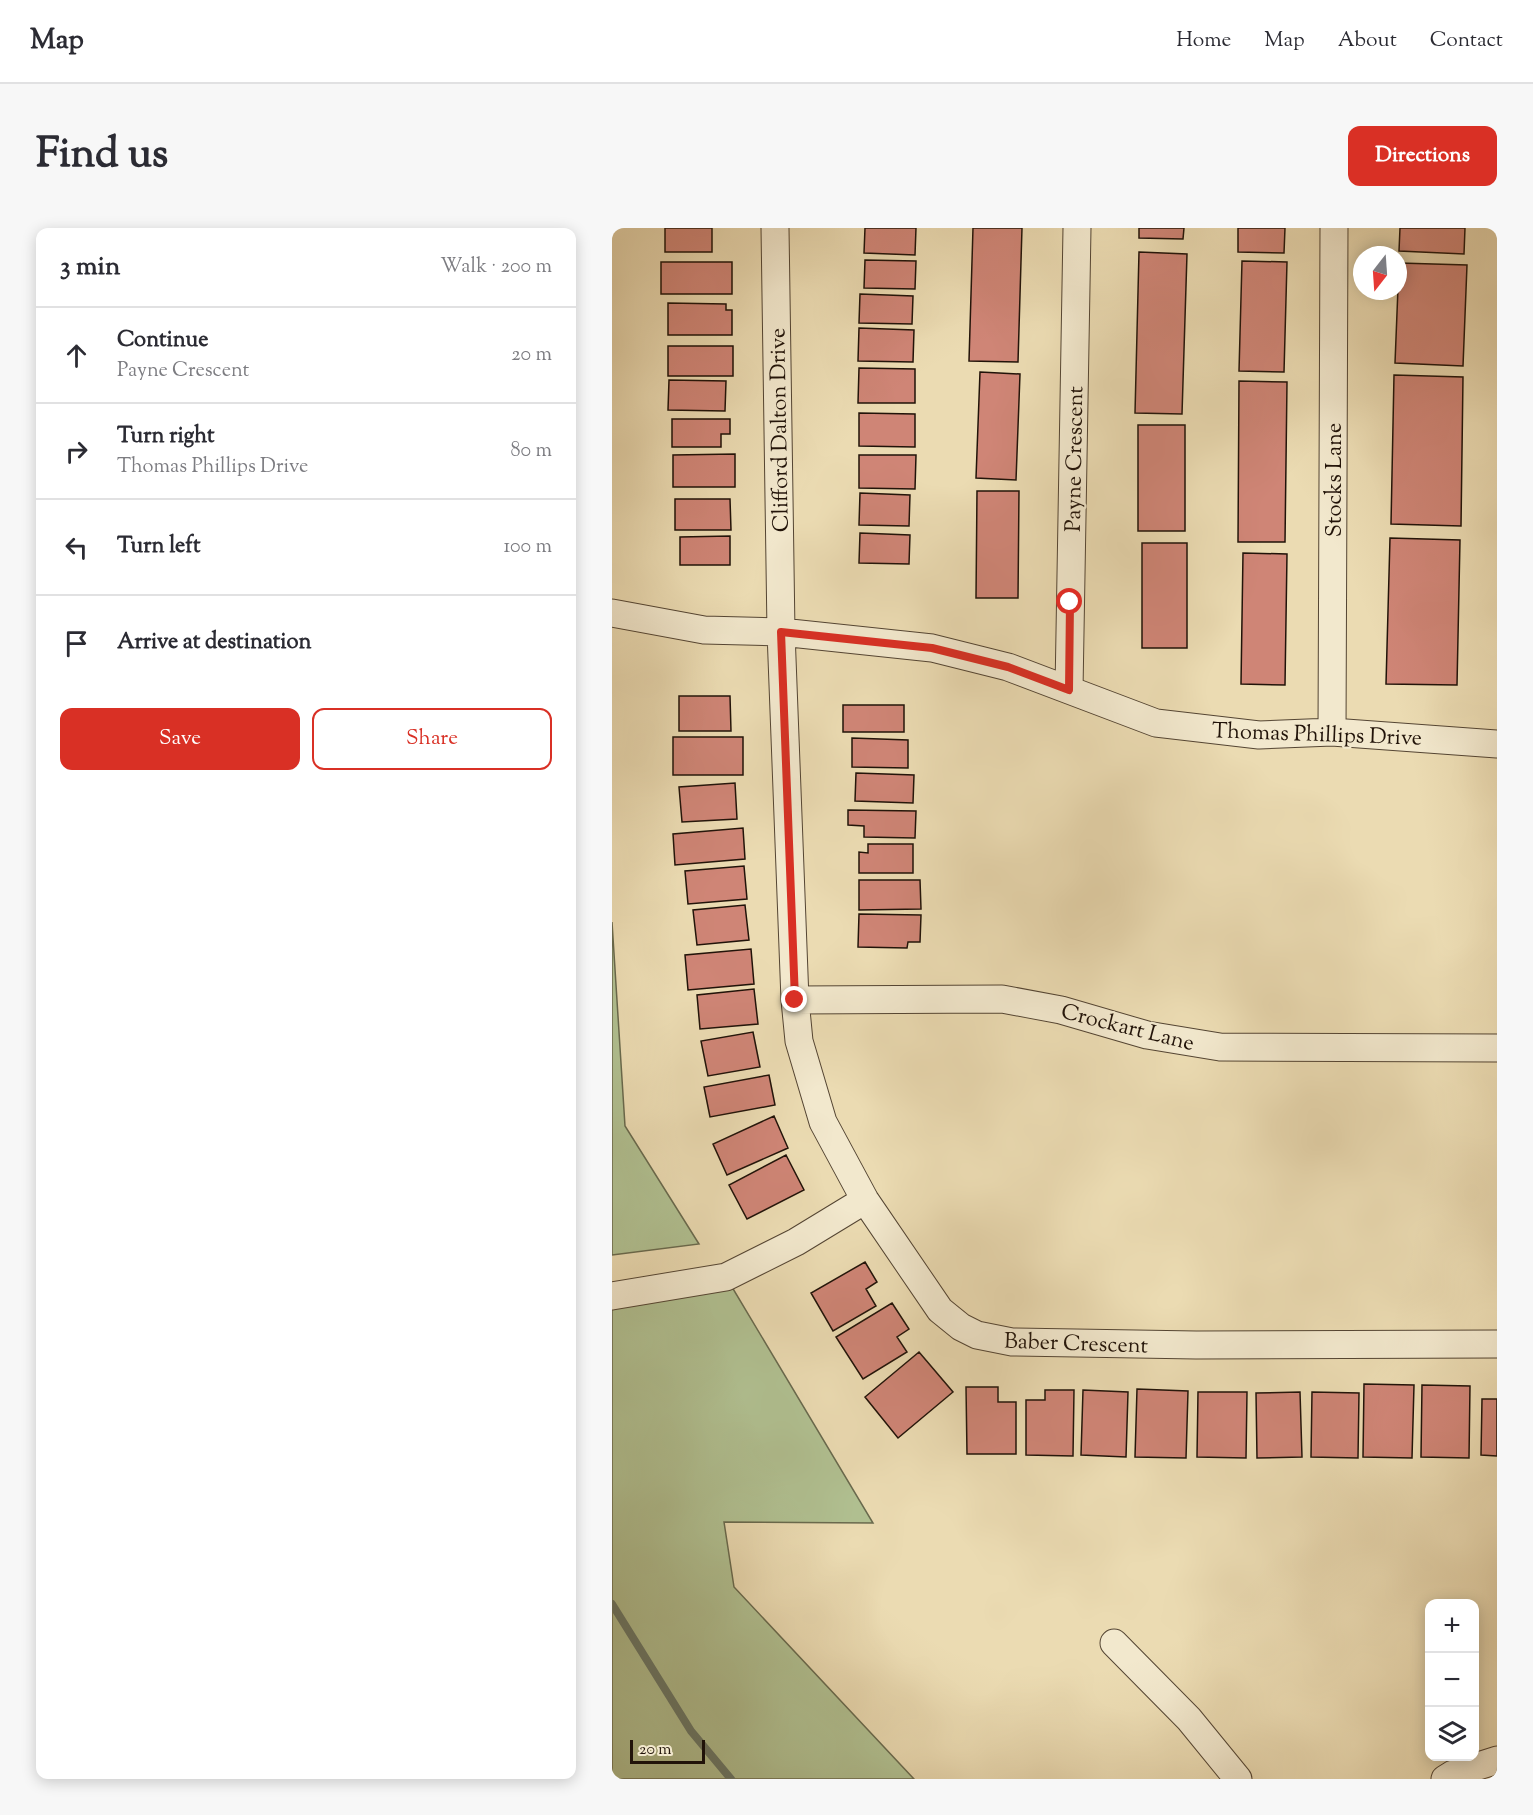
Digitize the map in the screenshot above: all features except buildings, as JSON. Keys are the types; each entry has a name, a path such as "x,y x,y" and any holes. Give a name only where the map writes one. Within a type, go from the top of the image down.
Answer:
{"street":[{"name":"Clifford Dalton Drive","path":"775,228 781,632 795,1000"},
{"name":"Payne Crescent","path":"1069,690 1077,228"},
{"name":"Stocks Lane","path":"1332,732 1334,228"},
{"name":"Thomas Phillips Drive","path":"612,613 704,630 781,632 932,648 1008,667 1156,723 1259,735 1332,732 1497,744"},
{"name":"Crockart Lane","path":"795,1000 1002,999 1061,1010 1147,1035 1220,1047 1497,1048"},
{"name":"Baber Crescent","path":"795,1000 800,1041 823,1122 865,1200 934,1304 961,1327 986,1338 1012,1342 1196,1346 1497,1344"},
{"path":"612,1296 726,1276 796,1242 865,1200"},
{"path":"1114,1643 1188,1719 1238,1779"},
{"path":"1445,1779 1453,1774 1497,1760"}],"green space":[{"path":"612,922 625,1126 699,1244 612,1255"},
{"path":"726,1277 873,1523 724,1522 734,1587 914,1779 612,1779 612,1302"}],"waterway":[{"path":"612,1604 691,1731 731,1779"}],"route":[{"path":"795,1000 781,632 932,648 1008,667 1069,690 1070,602"}]}
